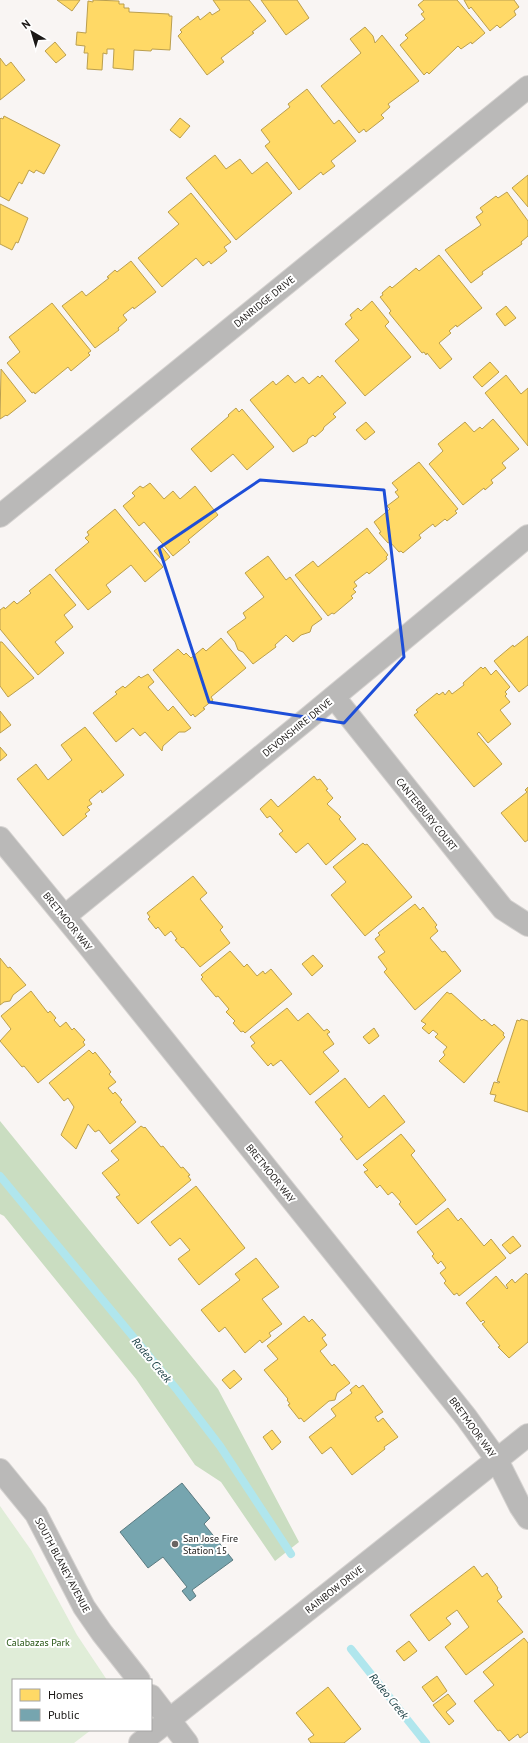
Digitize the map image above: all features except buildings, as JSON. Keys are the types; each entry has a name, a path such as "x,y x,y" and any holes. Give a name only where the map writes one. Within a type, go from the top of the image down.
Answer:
{"street":[{"name":"DANRIDGE DRIVE","path":"0,516 528,87"},
{"name":"DEVONSHIRE DRIVE","path":"65,916 334,697 528,536"},
{"name":"CANTERBURY COURT","path":"334,697 503,908 528,925"},
{"name":"BRETMOOR WAY","path":"0,838 65,916 465,1415 497,1460 520,1506 528,1518"},
{"name":"RAINBOW DRIVE","path":"140,1743 528,1435"},
{"name":"SOUTH BLANEY AVENUE","path":"0,1470 36,1514 84,1607 102,1633 138,1679"},
{"path":"152,1697 187,1743"}],"highlighted area":[{"path":"260,480 384,490 404,657 344,723 209,702 159,548"}],"green space":[{"path":"0,1121 218,1389 299,1542 275,1561 221,1482 195,1465 136,1379 4,1216 0,1214"},
{"name":"Calabazas Park","path":"0,1506 31,1550 77,1635 106,1679 12,1679 12,1731 90,1731 74,1743 0,1743"}],"waterway":[{"name":"Rodeo Creek","path":"0,1176 178,1391 220,1446 291,1554"},
{"name":"Rodeo Creek","path":"351,1649 426,1743"}],"place":[{"name":"San Jose Fire Station 15","path":"175,1544"}]}
